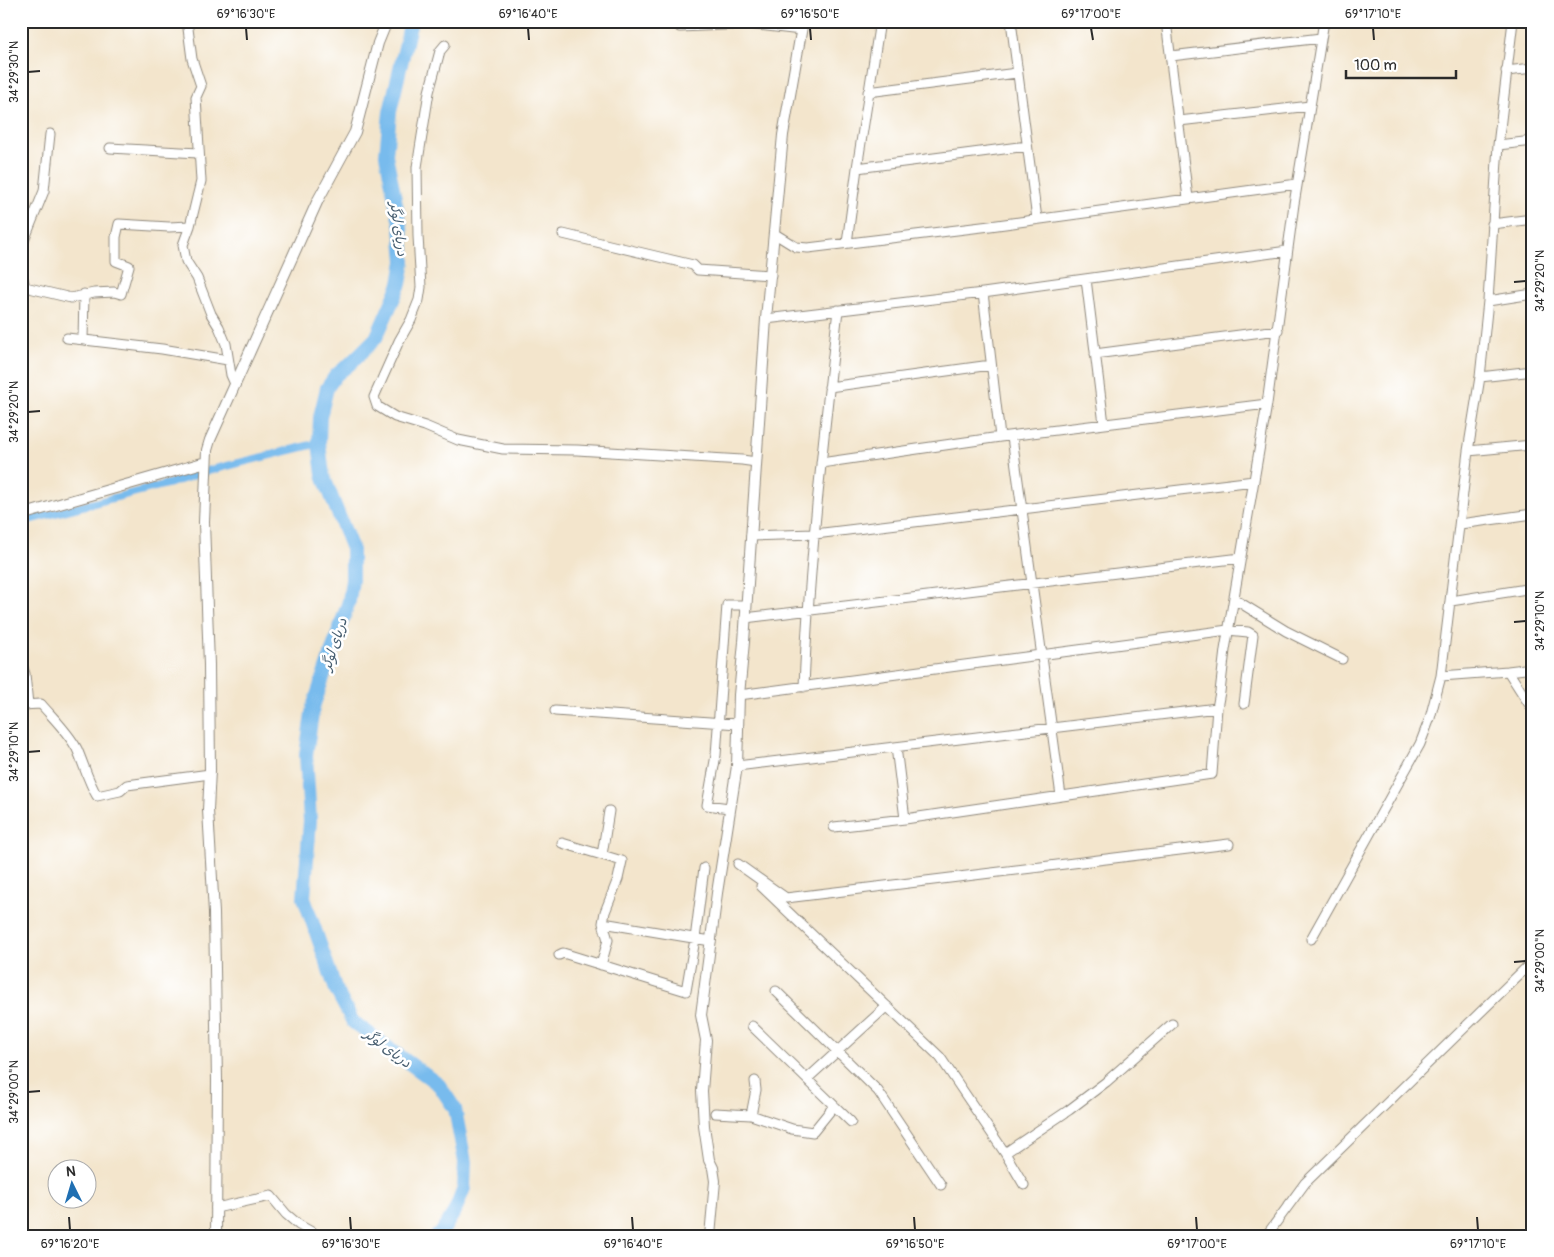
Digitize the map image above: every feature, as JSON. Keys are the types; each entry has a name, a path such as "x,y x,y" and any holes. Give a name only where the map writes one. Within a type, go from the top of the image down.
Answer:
{"street":[{"path":"187,21 192,59 201,86 196,97 201,181 190,226 183,245 186,261 197,278 211,314 226,344 231,375 236,384"},
{"path":"216,1236 214,923 208,810 210,774 209,665 204,522 210,440 318,200 355,132 378,43 387,21"},
{"path":"679,21 680,27 749,23 802,26 786,111 775,234 749,461 751,536 739,695 737,766 729,808 701,1015 706,1040 702,1092 704,1126 715,1180 710,1236"},
{"path":"847,243 880,21"},
{"path":"1011,21 1037,219"},
{"path":"1166,21 1188,198"},
{"path":"834,827 905,820 1212,774 1217,708 1228,630 1278,330 1288,251 1324,21"},
{"path":"1310,939 1420,744 1430,718 1441,676 1468,451 1480,377 1488,301 1498,145 1513,21"},
{"path":"1171,56 1321,38"},
{"path":"444,45 440,51 429,92 417,167 420,294 411,320 399,341 374,396 377,406 394,417 425,426 458,440 503,450 578,450 749,461"},
{"path":"1506,72 1533,68"},
{"path":"868,92 1017,73"},
{"path":"1178,121 1310,106"},
{"path":"21,248 44,191 50,134"},
{"path":"1498,145 1533,141"},
{"path":"857,168 1027,146"},
{"path":"110,148 198,153"},
{"path":"775,234 796,247 808,248 1298,184"},
{"path":"1492,224 1533,219"},
{"path":"21,271 23,290 71,298 84,294 114,292 121,294 129,266 116,260 116,237 119,224 169,227 190,226"},
{"path":"562,234 694,265 698,270 769,275"},
{"path":"766,319 982,294 1288,251"},
{"path":"1086,279 1104,424"},
{"path":"83,340 84,294"},
{"path":"982,294 1000,438"},
{"path":"1488,301 1533,294"},
{"path":"804,687 807,611 838,310"},
{"path":"1095,354 1278,330"},
{"path":"67,338 162,349 228,360"},
{"path":"829,387 991,365"},
{"path":"1480,377 1533,371"},
{"path":"821,463 1266,404"},
{"path":"1012,437 1061,796"},
{"path":"1468,451 1533,445"},
{"path":"21,515 207,468"},
{"path":"751,536 815,534 1254,481"},
{"path":"1460,524 1533,514"},
{"path":"745,618 1241,558"},
{"path":"1451,601 1533,588"},
{"path":"1234,599 1286,631 1342,659"},
{"path":"729,808 707,805 716,755 727,605 746,605"},
{"path":"739,695 1228,630 1248,632 1253,635 1244,704"},
{"path":"21,662 25,674 25,705 41,704 64,729 97,796 120,791 127,785 210,774"},
{"path":"1441,676 1533,668"},
{"path":"1508,671 1533,710"},
{"path":"737,766 1217,708"},
{"path":"555,711 738,724"},
{"path":"896,747 905,820"},
{"path":"602,855 609,811"},
{"path":"562,843 622,861 618,879 603,922 608,940 602,965"},
{"path":"723,855 786,898 1229,844"},
{"path":"738,864 940,1057 1005,1153 1024,1185"},
{"path":"559,955 563,953 686,991 704,868"},
{"path":"603,922 711,941"},
{"path":"1266,1236 1305,1183 1533,961"},
{"path":"776,991 878,1091 941,1186"},
{"path":"807,1079 887,1006"},
{"path":"1005,1153 1069,1110 1106,1082 1172,1024"},
{"path":"752,1026 851,1122"},
{"path":"751,1115 756,1090 755,1081"},
{"path":"715,1113 751,1115 792,1129 813,1132 834,1106"},
{"path":"216,1208 271,1196 286,1214 299,1225 319,1236"}],"waterway":[{"name":"دریای لوگر","path":"411,21 390,112 386,155 401,228 404,261 400,284 376,338 336,375 327,388 320,417 319,443 323,475 352,549 352,580 349,601 313,707 306,755 310,821 304,898 336,990 353,1022 439,1085 455,1109 465,1162 464,1188 455,1211 440,1235 437,1236"},
{"path":"21,522 171,483 207,471 319,443"}]}
